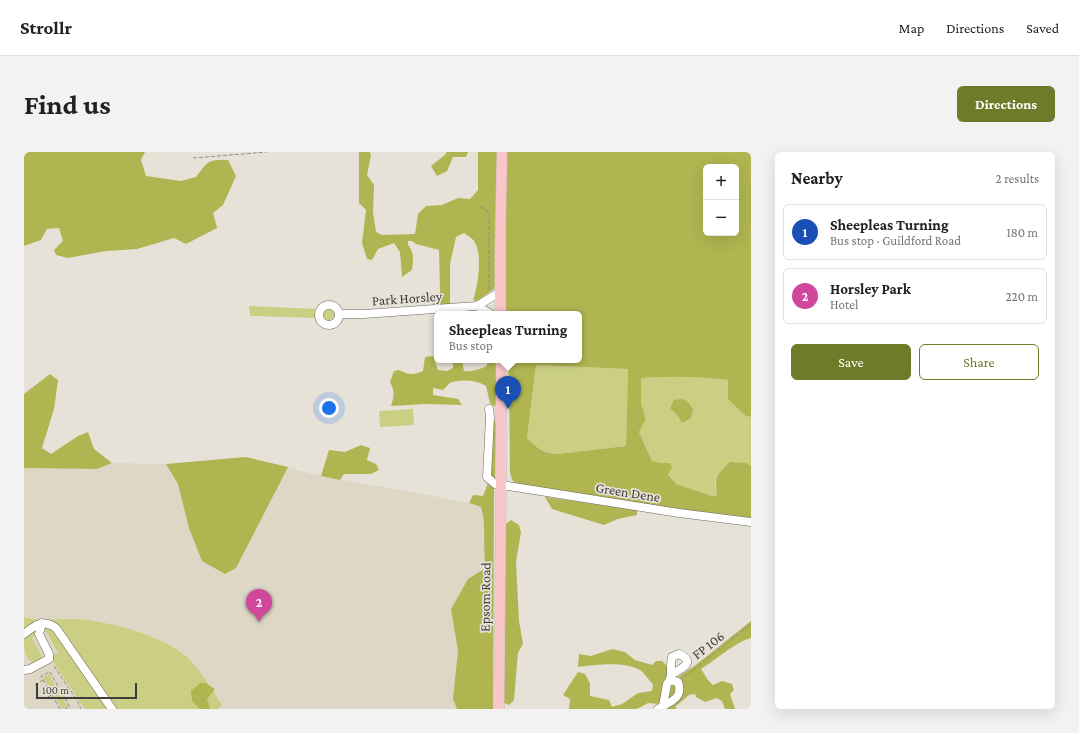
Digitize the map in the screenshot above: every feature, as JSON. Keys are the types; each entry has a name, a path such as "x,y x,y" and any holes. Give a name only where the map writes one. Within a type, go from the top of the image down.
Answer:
{"main road":[{"path":"500,311 502,152"},
{"name":"Epsom Road","path":"499,709 502,486 501,363"}],"street":[{"name":"Park Horsley","path":"339,314 364,314 477,306 495,295 500,294"},
{"path":"477,306 486,311"},
{"path":"489,409 490,417 487,477 495,484 502,486"},
{"name":"Green Dene","path":"502,486 679,513 751,522"},
{"path":"24,670 30,669 49,659 49,654 39,634 42,624"},
{"path":"24,634 33,626 42,624 50,624 56,628 112,709"},
{"path":"673,679 680,687 680,693 672,702 661,707 667,684 673,679"}],"path":[{"path":"193,158 267,152"},
{"path":"748,152 751,155"},
{"path":"480,206 487,210 489,214 489,299"},
{"name":"FP 106","path":"673,679 751,624"},
{"path":"49,659 78,702 81,709"},
{"path":"60,709 41,676 50,672 71,709"},
{"path":"35,685 43,680"},
{"path":"48,697 60,690"},
{"path":"65,709 69,706"}],"shaded area":[{"path":"246,457 321,476 469,503 494,512 493,709 24,709 24,468 97,469 112,463 166,464"}],"green space":[{"path":"24,152 145,152 141,160 146,176 181,181 196,177 209,162 216,160 228,160 236,176 223,205 213,213 217,228 186,244 174,238 137,249 106,251 68,258 56,255 54,250 63,241 59,228 47,229 41,240 24,246"},
{"path":"359,152 370,152 371,155 367,175 374,185 373,212 376,232 382,235 415,234 418,214 426,206 442,205 458,198 470,199 478,190 478,152 499,152 497,284 494,289 477,301 473,300 477,287 479,270 478,253 477,246 474,241 464,233 456,237 450,264 450,305 433,305 433,299 440,293 439,250 408,241 408,245 413,254 412,270 402,277 400,252 394,243 378,249 372,260 367,259 362,243 366,210 359,203"},
{"path":"446,152 468,152 466,157 453,157 447,171 437,176 431,166 446,154"},
{"path":"506,152 751,152 751,417 746,416 728,399 728,380 684,377 641,378 641,403 646,419 639,432 652,461 670,463 672,468 668,474 676,484 712,496 717,495 716,484 718,476 722,469 730,462 746,463 751,466 751,518 733,517 518,485 512,480 510,472 509,378 507,363 582,363 582,311 506,311","holes":["536,365 628,369 626,446 553,454 540,449 527,438"]},
{"path":"249,306 316,309 316,318 250,316"},
{"path":"328,307 333,309 335,314 333,319 328,321 323,319 321,314 323,309"},
{"path":"433,356 434,363 436,363 438,370 447,371 453,368 453,363 463,363 464,371 467,371 476,370 487,366 487,363 498,363 495,407 490,403 486,386 473,381 451,382 443,390 433,388 433,395 458,399 462,405 426,404 391,406 394,394 390,382 394,371 399,370 405,373 414,374 423,371 425,357"},
{"path":"536,365 628,369 626,446 553,454 540,449 527,438"},
{"path":"50,374 58,380 54,409 42,448 51,454 78,436 88,432 94,449 112,463 97,469 24,468 24,394"},
{"path":"699,376 728,380 746,416 751,417 751,466 746,463 715,485 717,495 712,496 676,484 661,463 652,461 639,432 646,418 641,403 640,378"},
{"path":"682,399 687,401 693,409 691,418 682,423 678,416 670,408 674,400"},
{"path":"413,409 414,425 380,427 379,411"},
{"path":"495,420 494,480 489,477 491,423"},
{"path":"361,445 370,448 367,460 376,464 379,470 371,474 344,474 340,480 321,476 329,450 345,452"},
{"path":"246,457 288,467 236,568 225,574 202,561 189,528 178,484 166,464"},
{"path":"488,483 494,488 493,709 457,709 453,699 458,651 451,609 468,579 486,568 483,514 481,507 469,503 473,495 483,496"},
{"path":"545,497 637,510 637,515 618,519 604,525 552,509"},
{"path":"511,520 519,525 521,532 516,562 519,621 523,644 518,653 514,700 509,705 502,702 504,536 506,524"},
{"path":"24,617 41,619 89,620 136,631 152,637 180,651 190,660 211,687 222,705 218,709 116,709 58,626 24,629"},
{"path":"751,621 751,638 732,647 701,669 713,685 722,681 732,684 734,690 730,694 735,709 725,709 722,701 717,698 705,702 696,697 695,694 689,695 676,706 676,709 663,709 672,684 678,677 697,664"},
{"path":"45,627 53,629 109,709 85,709 52,660 53,655 58,653 46,631 41,633"},
{"path":"36,629 36,635 32,638 44,660 35,664 27,657 24,639"},
{"path":"612,649 625,652 635,660 652,665 656,661 662,661 669,668 659,704 648,703 637,709 569,709 570,699 563,695 578,672 585,674 590,683 590,696 609,700 612,707 622,704 638,693 652,691 653,684 642,671 633,667 610,664 578,667 579,654 591,656"},
{"path":"49,674 57,689 52,692 43,677"},
{"path":"200,683 205,683 215,689 207,699 210,709 200,709 192,701 191,691"},
{"path":"59,692 67,706 62,709 54,695"}],"place":[{"name":"Sheepleas Turning","path":"508,409"},
{"name":"Horsley Park","path":"259,622"}]}
